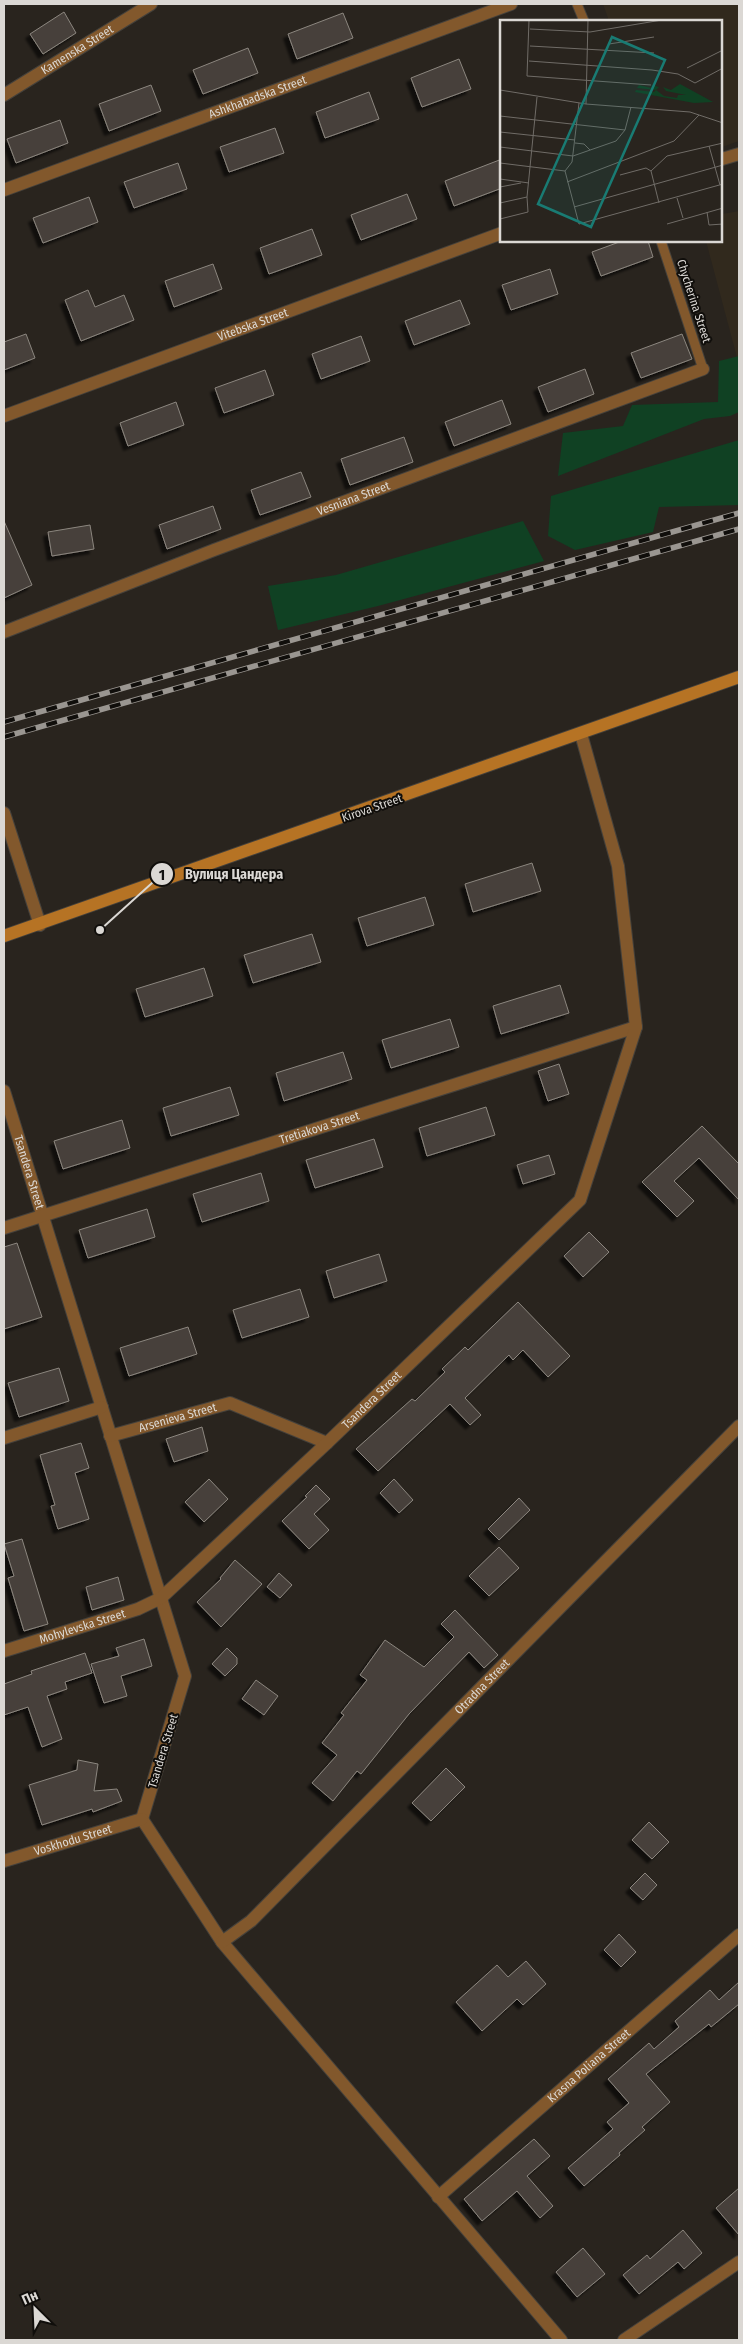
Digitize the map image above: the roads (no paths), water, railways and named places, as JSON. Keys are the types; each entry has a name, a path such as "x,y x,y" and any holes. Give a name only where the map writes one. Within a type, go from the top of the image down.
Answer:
{"main road":[{"name":"Kirova Street","path":"4,936 40,925 739,677"}],"street":[{"name":"Kamenska Street","path":"4,95 150,4"},
{"name":"Ashkhabadska Street","path":"4,190 511,4"},
{"path":"723,158 739,154"},
{"name":"Vitebska Street","path":"4,416 500,234"},
{"name":"Vesniana Street","path":"4,632 223,546 703,368"},
{"path":"581,734 618,866 636,1027"},
{"path":"4,813 40,925"},
{"name":"Tsandera Street","path":"161,1598 327,1443 580,1200 636,1027"},
{"name":"Tretiakova Street","path":"4,1228 636,1027"},
{"name":"Tsandera Street","path":"4,1091 44,1215 110,1436 185,1676 142,1819"},
{"name":"Arsenieva Street","path":"110,1436 230,1403 327,1443"},
{"path":"4,1438 102,1407"},
{"name":"Otradna Street","path":"222,1942 251,1921 739,1426"},
{"name":"Mohylevska Street","path":"4,1651 138,1610 161,1598"},
{"path":"142,1819 222,1942 561,2340"},
{"name":"Voskhodu Street","path":"4,1861 142,1819"},
{"name":"Krasna Poliana Street","path":"438,2197 739,1934"},
{"path":"624,2340 739,2262"}],"lane":[{"path":"577,4 584,20"},
{"name":"Chycherina Street","path":"661,242 703,368"}],"railway":[{"path":"4,722 739,513"},
{"path":"4,737 739,529"}],"place":[{"name":"Вулиця Цандера","path":"100,930"}]}
